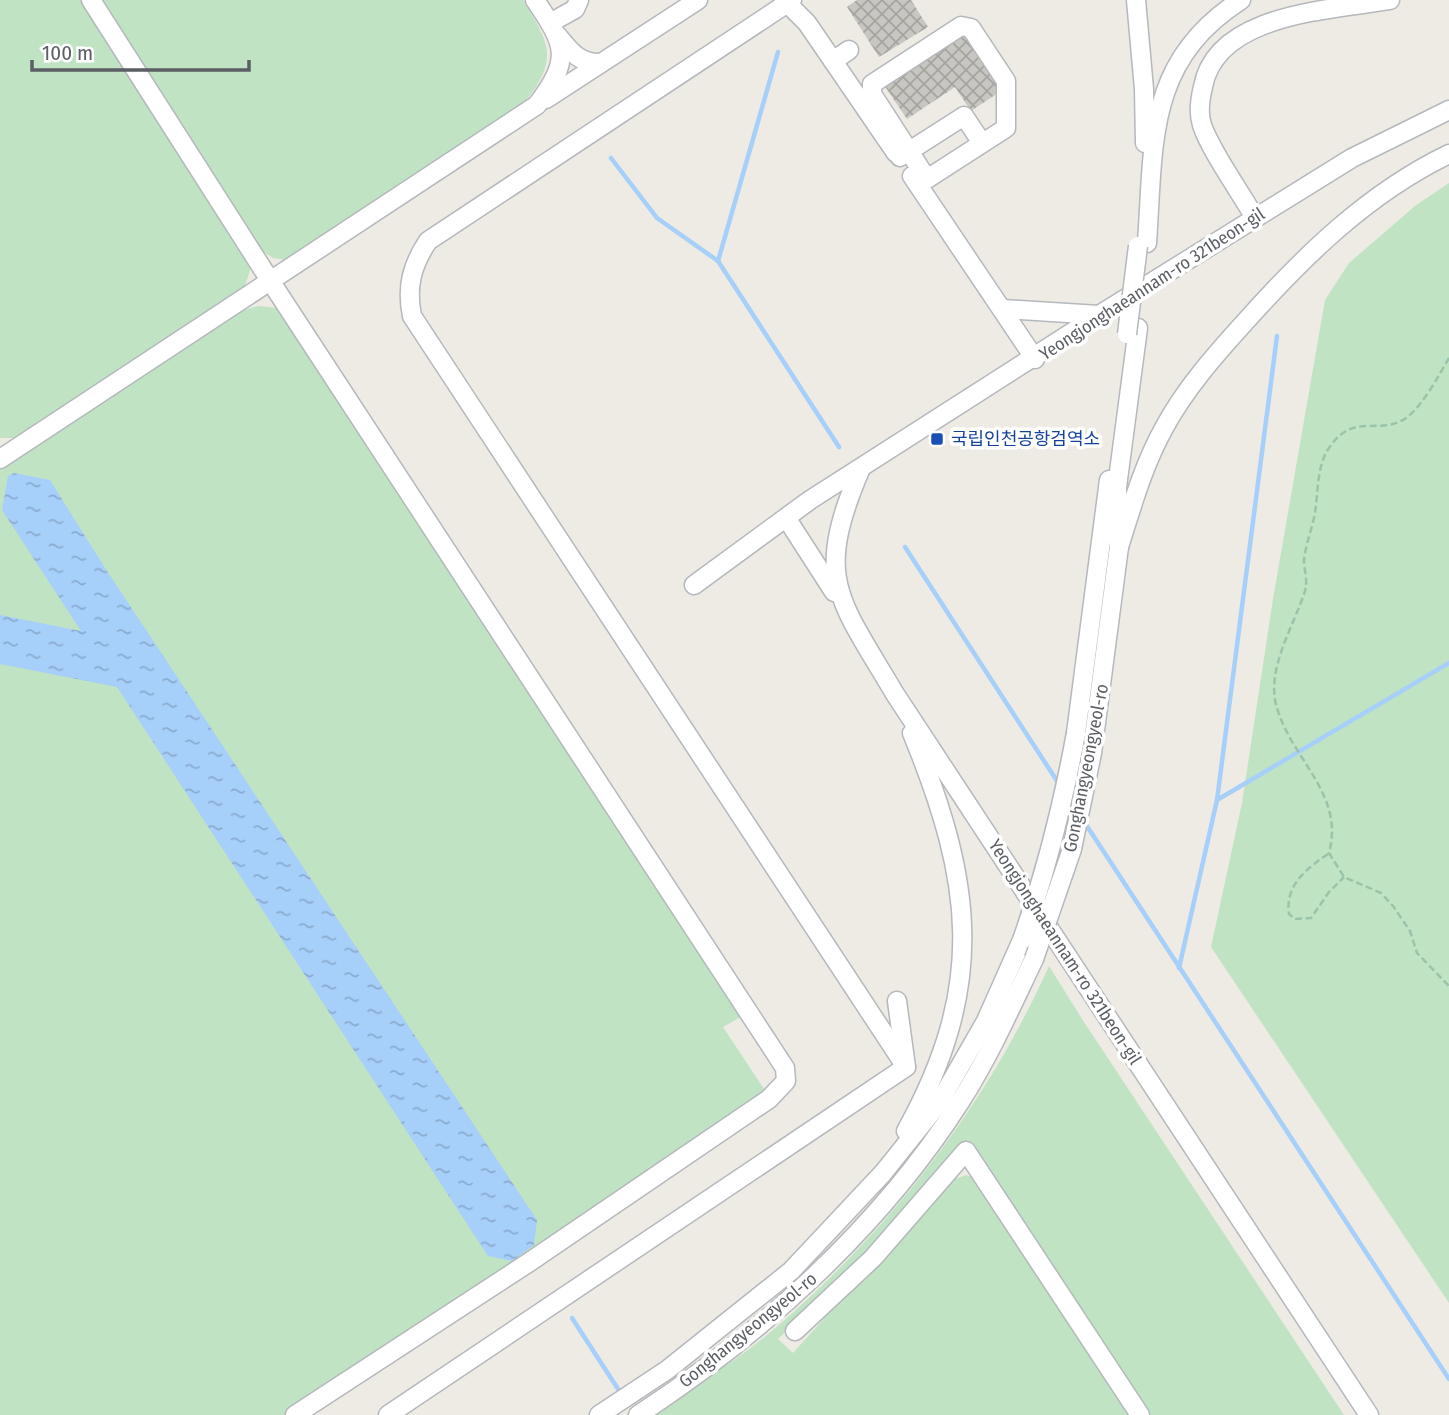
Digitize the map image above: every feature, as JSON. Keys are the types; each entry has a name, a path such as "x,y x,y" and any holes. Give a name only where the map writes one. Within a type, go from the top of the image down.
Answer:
{"street":[{"path":"91,0 271,282 785,1068 786,1081 769,1099 540,1255 295,1415"},
{"path":"535,0 576,57 588,63 601,63"},
{"path":"554,29 575,9 579,0"},
{"path":"0,458 698,0"},
{"path":"1136,0 1144,89 1142,244"},
{"path":"1119,547 1117,487 1132,331 1154,139 1165,89 1195,37 1212,19 1241,0"},
{"path":"1255,218 1201,124 1200,104 1205,77 1221,51 1240,36 1278,18 1391,0"},
{"path":"906,1067 412,316 408,296 417,257 428,241 788,1 904,154 1035,359"},
{"path":"904,154 872,94 872,85 961,26 971,27 1006,81 1006,128 923,182"},
{"path":"537,104 560,70 554,29"},
{"path":"833,61 849,50"},
{"name":"Yeongjonghaeannam-ro 321beon-gil","path":"694,585 860,468 1099,316 1387,138 1449,110"},
{"path":"904,154 964,116 982,143"},
{"path":"1119,547 1148,461 1177,406 1211,360 1294,268 1343,224 1379,194 1449,154"},
{"path":"1003,309 1099,316"},
{"name":"Gonghangyeongyeol-ro","path":"599,1415 667,1370 791,1271 883,1173 939,1103 986,1021 1022,940 1050,855 1076,733 1132,331"},
{"name":"Yeongjonghaeannam-ro 321beon-gil","path":"860,468 839,526 834,556 837,588 849,616 895,694 1369,1415"},
{"path":"787,519 849,616"},
{"name":"Gonghangyeongyeol-ro","path":"638,1415 764,1322 830,1262 884,1203 960,1102 1034,960 1072,849 1092,753 1119,547"},
{"path":"883,1173 915,1115 944,1045 961,970 964,921 959,878 947,830 931,780 895,694"},
{"path":"897,1001 906,1067"},
{"path":"388,1415 906,1067"},
{"path":"795,1331 873,1258 966,1151 1140,1415"}],"path":[{"path":"1344,877 1329,892 1311,918 1295,919 1289,914 1288,894 1297,880 1329,853 1334,836 1328,799 1276,707 1274,688 1278,668 1306,588 1306,542 1327,451 1349,429 1367,424 1388,426 1405,420 1430,390 1449,358"},
{"path":"1329,853 1344,877 1381,893 1393,906 1410,930 1417,953 1449,986"}],"green space":[{"path":"0,0 80,0 246,253 251,267 244,289 20,438 0,438"},
{"path":"95,0 523,0 541,31 547,55 540,79 520,109 286,260 273,258 262,251"},
{"path":"1449,183 1449,1303 1211,947 1242,803 1273,599 1325,300 1349,263 1415,206"},
{"path":"258,306 278,308 746,1014 723,1027 768,1095 286,1415 0,1415 0,470 241,311"},
{"path":"1049,966 1344,1415 1144,1415 971,1150 778,1339 793,1353 947,1182 966,1175 978,1179 1137,1415 651,1415 759,1342 857,1251 931,1163 965,1116 1024,1018"}],"water":[{"path":"14,473 50,480 105,568 537,1220 534,1245 512,1261 488,1256 117,687 0,664 0,615 81,631 2,510 8,476"}],"building":[{"path":"857,0 911,0 928,27 879,57 847,7"},
{"path":"962,33 1001,91 971,111 955,87 907,119 884,85"}],"waterway":[{"path":"718,261 778,52"},
{"path":"611,158 657,218 718,261 839,447"},
{"path":"1179,968 1217,800 1277,336"},
{"path":"905,547 1059,784"},
{"path":"1217,800 1449,663"},
{"path":"1083,820 1449,1379"},
{"path":"572,1318 618,1389"}],"place":[{"name":"국립인천공항검역소","path":"937,439"}]}
